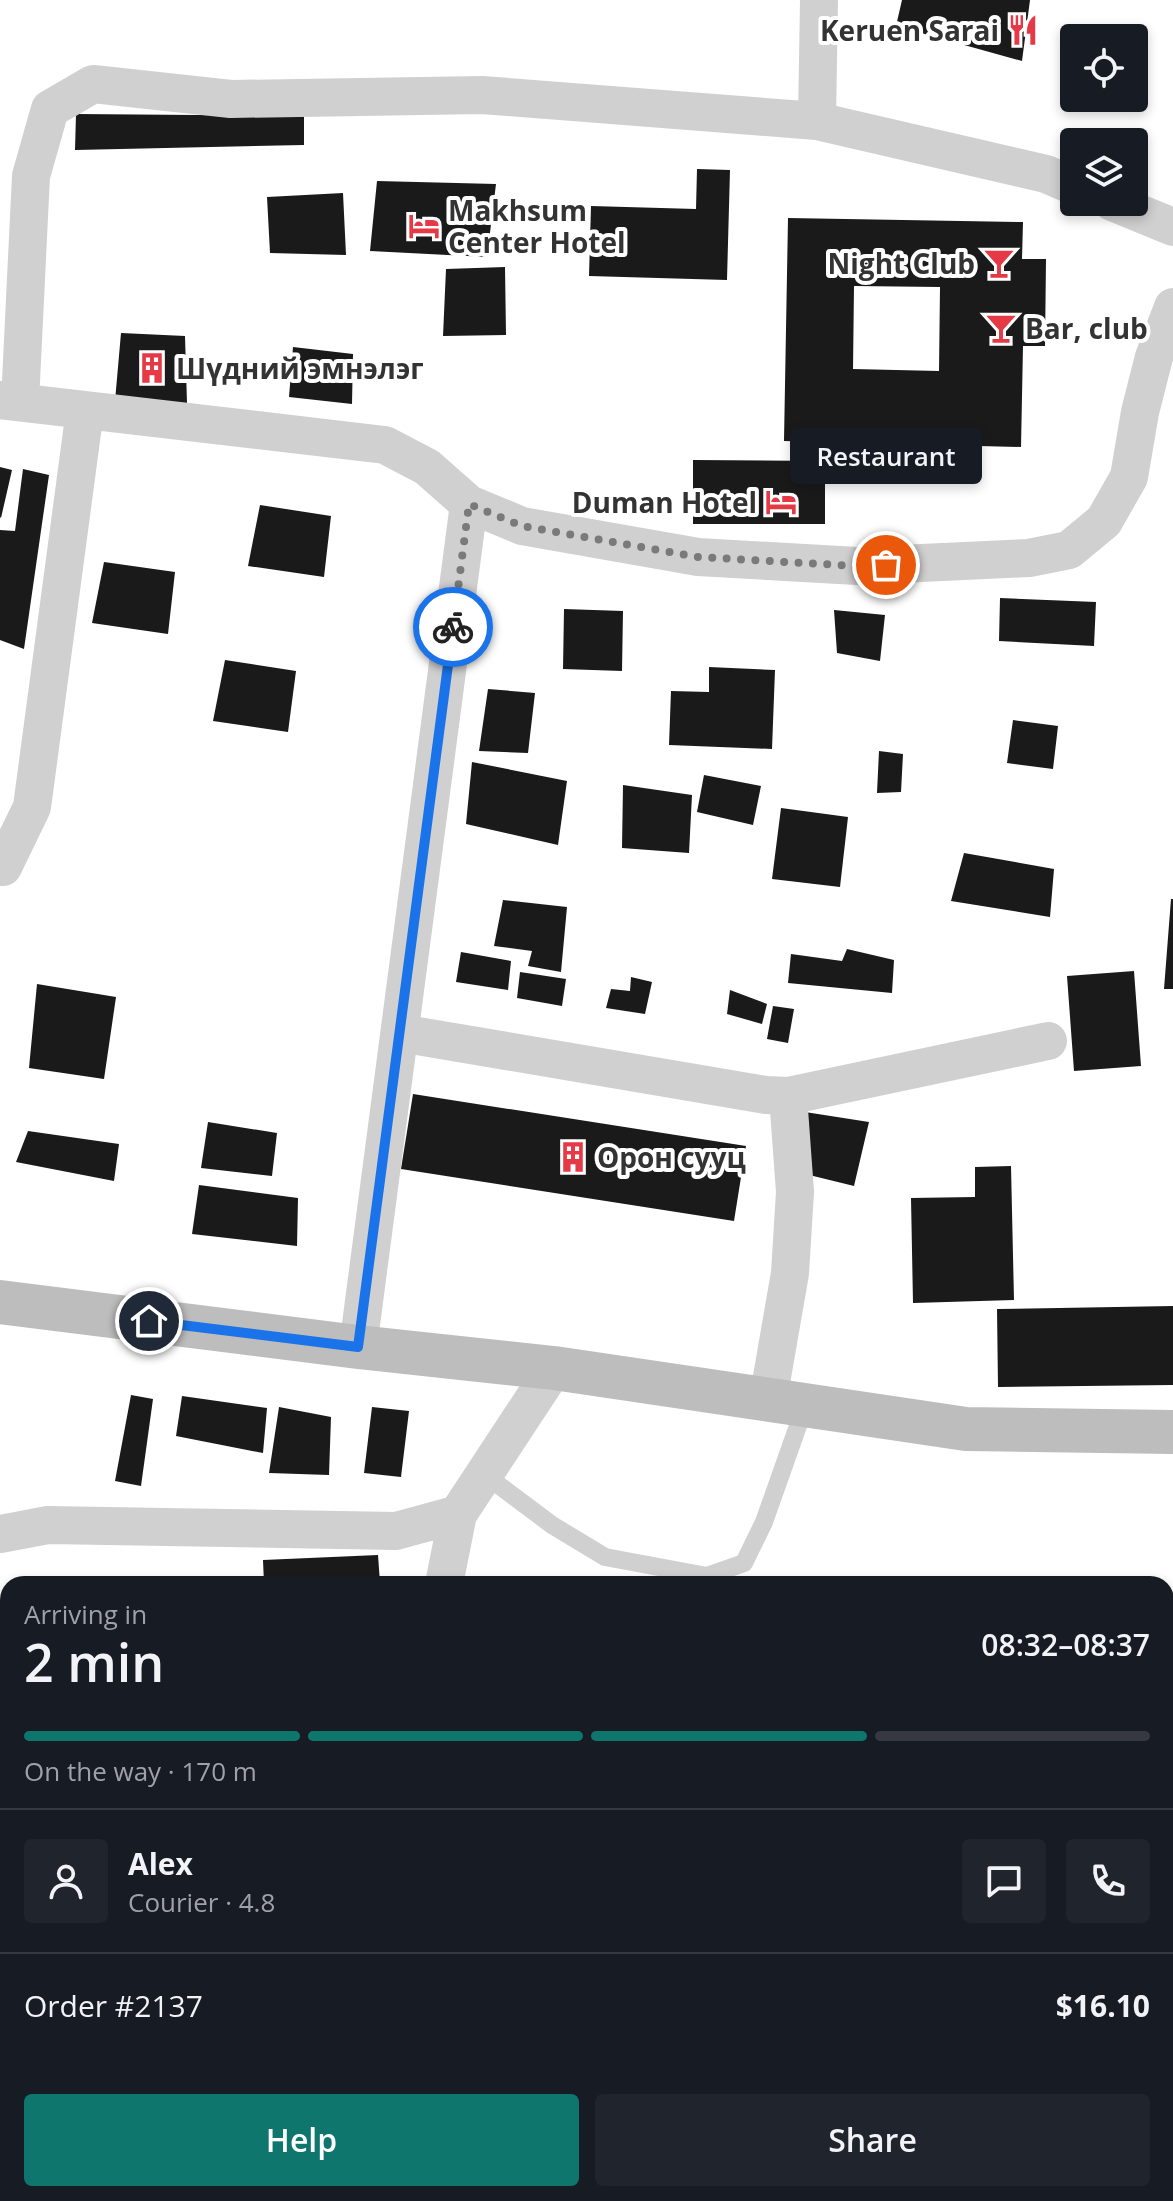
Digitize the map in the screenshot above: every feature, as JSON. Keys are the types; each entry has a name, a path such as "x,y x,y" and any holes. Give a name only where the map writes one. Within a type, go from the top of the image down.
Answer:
{"main road":[{"path":"0,1302 554,1368 966,1429 1173,1432"}],"street":[{"path":"817,121 819,0"},
{"path":"1060,180 1046,174 817,121 482,95 231,99 93,84 50,109 31,176 10,401 385,445 427,467 469,504 522,526 698,557 857,566 1029,558 1069,550 1104,521 1129,477 1140,412 1164,360 1173,307"},
{"path":"1146,216 1173,227"},
{"path":"1,873 32,807 85,410"},
{"path":"358,1347 469,504"},
{"path":"400,1033 766,1095 788,1096 1048,1041"},
{"path":"787,1403 795,1192 788,1096"},
{"path":"446,1576 458,1514 554,1368"},
{"path":"0,1534 48,1525 396,1531 458,1514"}],"lane":[{"path":"484,1474 552,1525 605,1557 707,1576 744,1563 764,1522 787,1403"}],"building":[{"path":"902,0 1030,0 1022,61 896,26"},
{"path":"76,114 304,116 304,145 75,150"},
{"path":"697,169 730,170 727,280 589,276 591,206 696,209"},
{"path":"377,181 496,184 487,257 370,251"},
{"path":"343,193 346,255 270,253 267,197"},
{"path":"788,218 1023,222 1022,259 1046,259 1045,346 1023,346 1021,447 784,441","holes":["854,286 940,287 939,371 853,369"]},
{"path":"505,267 506,335 443,336 446,269"},
{"name":"Шүдний эмнэлэг","path":"121,333 185,336 187,403 115,401"},
{"path":"293,347 353,354 352,404 289,397"},
{"path":"693,460 825,461 825,524 693,524"},
{"path":"0,467 12,470 1,518 0,517"},
{"path":"23,469 49,475 24,649 0,640 0,530 15,531"},
{"path":"260,505 331,516 324,577 248,566"},
{"path":"104,562 175,572 168,634 92,623"},
{"path":"1000,598 1096,602 1094,646 999,641"},
{"path":"564,609 623,611 622,671 563,669"},
{"path":"834,610 885,615 880,661 837,653"},
{"path":"225,660 296,671 288,732 213,721"},
{"path":"709,667 775,670 772,749 669,745 671,691 709,692"},
{"path":"488,689 535,693 528,753 479,751"},
{"path":"1013,720 1058,726 1053,769 1007,763"},
{"path":"879,751 903,754 901,792 877,793"},
{"path":"472,762 567,781 558,845 466,824"},
{"path":"704,775 761,786 753,825 697,812"},
{"path":"623,785 692,795 689,853 622,848"},
{"path":"781,808 848,817 840,887 772,879"},
{"path":"964,853 1054,869 1050,917 951,901"},
{"path":"1171,899 1173,989 1164,989"},
{"path":"503,900 567,907 561,972 528,966 532,951 494,946"},
{"path":"847,949 894,960 892,993 788,983 791,954 842,961"},
{"path":"461,952 511,961 508,990 456,982"},
{"path":"1134,971 1141,1066 1074,1071 1067,976"},
{"path":"520,972 566,979 562,1006 517,998"},
{"path":"631,977 652,982 645,1014 606,1008 611,989 630,991"},
{"path":"37,984 116,997 104,1079 29,1068"},
{"path":"730,990 767,1004 762,1024 727,1014"},
{"path":"773,1006 794,1009 788,1043 767,1039"},
{"name":"Орон сууц","path":"413,1094 746,1146 734,1221 401,1169"},
{"path":"805,1112 869,1122 854,1186 797,1172"},
{"path":"208,1122 277,1133 272,1176 201,1168"},
{"path":"28,1131 119,1144 114,1181 16,1162"},
{"path":"1011,1166 1014,1300 913,1303 911,1198 975,1197 975,1167"},
{"path":"199,1185 298,1198 297,1246 192,1234"},
{"path":"1173,1306 1173,1385 998,1387 997,1309"},
{"path":"131,1395 153,1399 141,1486 115,1481"},
{"path":"182,1396 267,1408 263,1453 176,1436"},
{"path":"279,1407 331,1417 329,1475 269,1473"},
{"path":"372,1407 409,1411 401,1477 364,1473"},
{"path":"378,1555 380,1576 264,1576 263,1560"}],"way so far":[{"path":"453,627 469,504 522,526 698,557 886,565"}],"place":[{"name":"Keruen Sarai","path":"1023,30"},
{"name":"Makhsum Center Hotel","path":"424,226"},
{"name":"Night Club","path":"999,263"},
{"name":"Bar, club","path":"1001,328"},
{"name":"Шүдний эмнэлэг","path":"152,368"},
{"name":"Duman Hotel","path":"781,502"},
{"name":"Restaurant","path":"886,565"},
{"name":"Орон сууц","path":"573,1157"}],"route":[{"path":"149,1321 358,1347 453,627"}]}
